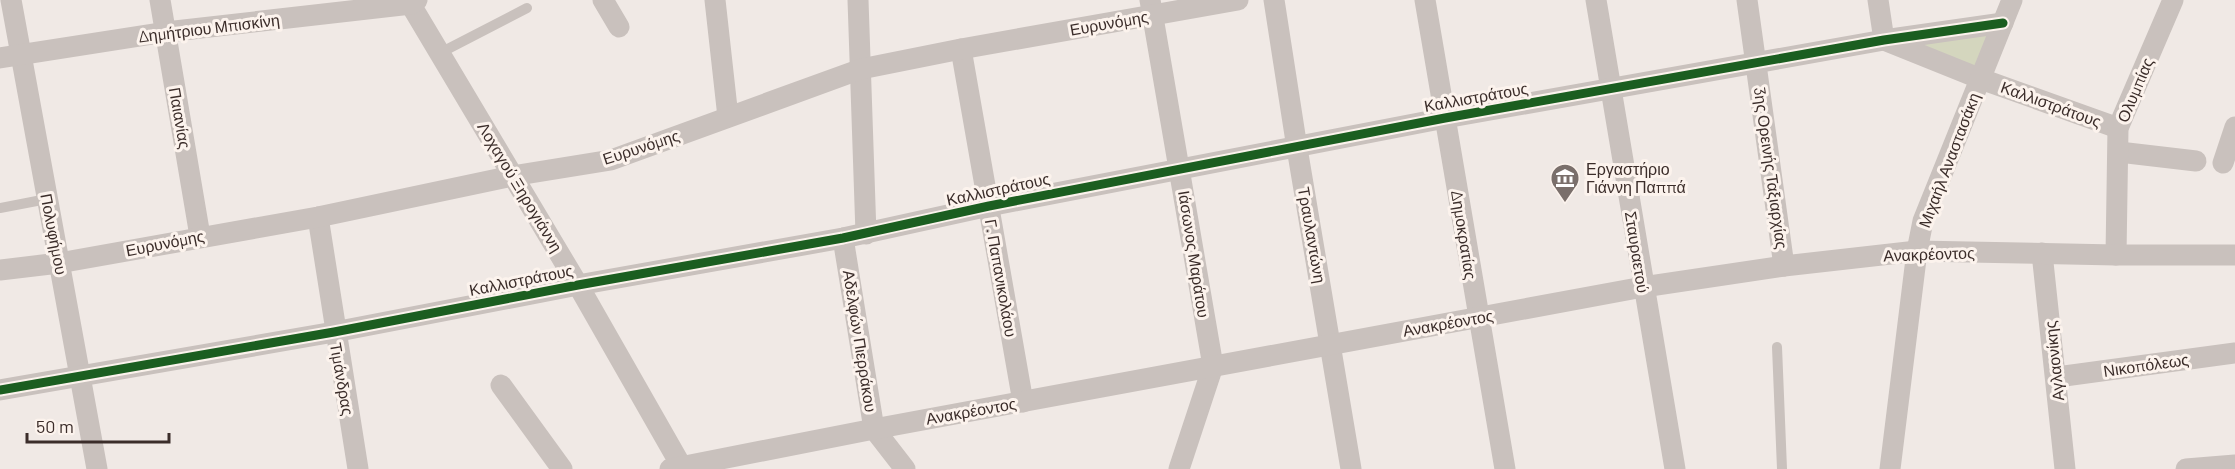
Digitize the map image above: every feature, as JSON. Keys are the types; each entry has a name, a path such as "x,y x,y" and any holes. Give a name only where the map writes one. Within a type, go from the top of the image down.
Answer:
{"street":[{"name":"Πολυφήμου","path":"11,0 10,56 47,199 97,469"},
{"name":"Παιανίας","path":"160,0 200,236"},
{"path":"603,0 619,27"},
{"path":"715,0 728,117"},
{"path":"858,0 866,234"},
{"name":"Ευρυνόμης","path":"0,270 59,263 200,236 318,217 512,176 611,160 861,69 1151,8 1238,0"},
{"name":"Τραυλαντώνη","path":"1275,0 1297,148 1351,469"},
{"name":"Δημοκρατίας","path":"1425,0 1505,469"},
{"name":"Σταυραετού","path":"1596,0 1675,469"},
{"name":"3ης Ορεινής Ταξιαρχίας","path":"1747,0 1784,266"},
{"path":"1878,0 1884,40"},
{"name":"Μιχαήλ Αναστασάκη","path":"1890,469 1917,251 1923,221 2012,0"},
{"name":"Ολυμπίας","path":"2116,255 2118,128 2173,0"},
{"name":"Δημήτριου Μπισκίνη","path":"10,56 166,32 412,1"},
{"name":"Λοχαγού Ξηρογιάννη","path":"412,1 440,53 578,285 679,468"},
{"name":"Ιάσωνος Μαράτου","path":"1151,8 1212,366 1179,469"},
{"name":"Καλλιστράτους","path":"0,390 334,332 578,285 866,234 989,206 1445,118 1884,40 2003,23"},
{"name":"Καλλιστράτους","path":"1884,40 1981,79 2118,128"},
{"name":"Γ. Παπανικολάου","path":"961,49 1023,402"},
{"path":"2223,163 2235,127"},
{"path":"2119,152 2196,161"},
{"name":"Τιμάνδρας","path":"318,217 334,332 358,469"},
{"name":"Αδελφών Πιερράκου","path":"843,238 874,429 905,469"},
{"name":"Ανακρέοντος","path":"679,468 874,429 1643,287 1784,266 1917,251 2235,255"},
{"name":"Αγλαονίκης","path":"2042,253 2065,469"},
{"name":"Νικοπόλεως","path":"2057,377 2235,353"},
{"path":"501,384 562,469"},
{"path":"2186,469 2235,465"}],"lane":[{"path":"440,53 527,8"},
{"path":"0,208 47,199"},
{"path":"1777,347 1782,469"}],"green space":[{"path":"1996,29 1977,71 1902,42"}],"cycle path":[{"path":"0,390 334,332 578,285 843,238 989,206 1445,118 1884,40 2003,23"}],"place":[{"name":"Εργαστήριο Γιάννη Παππά","path":"1565,204"}]}
